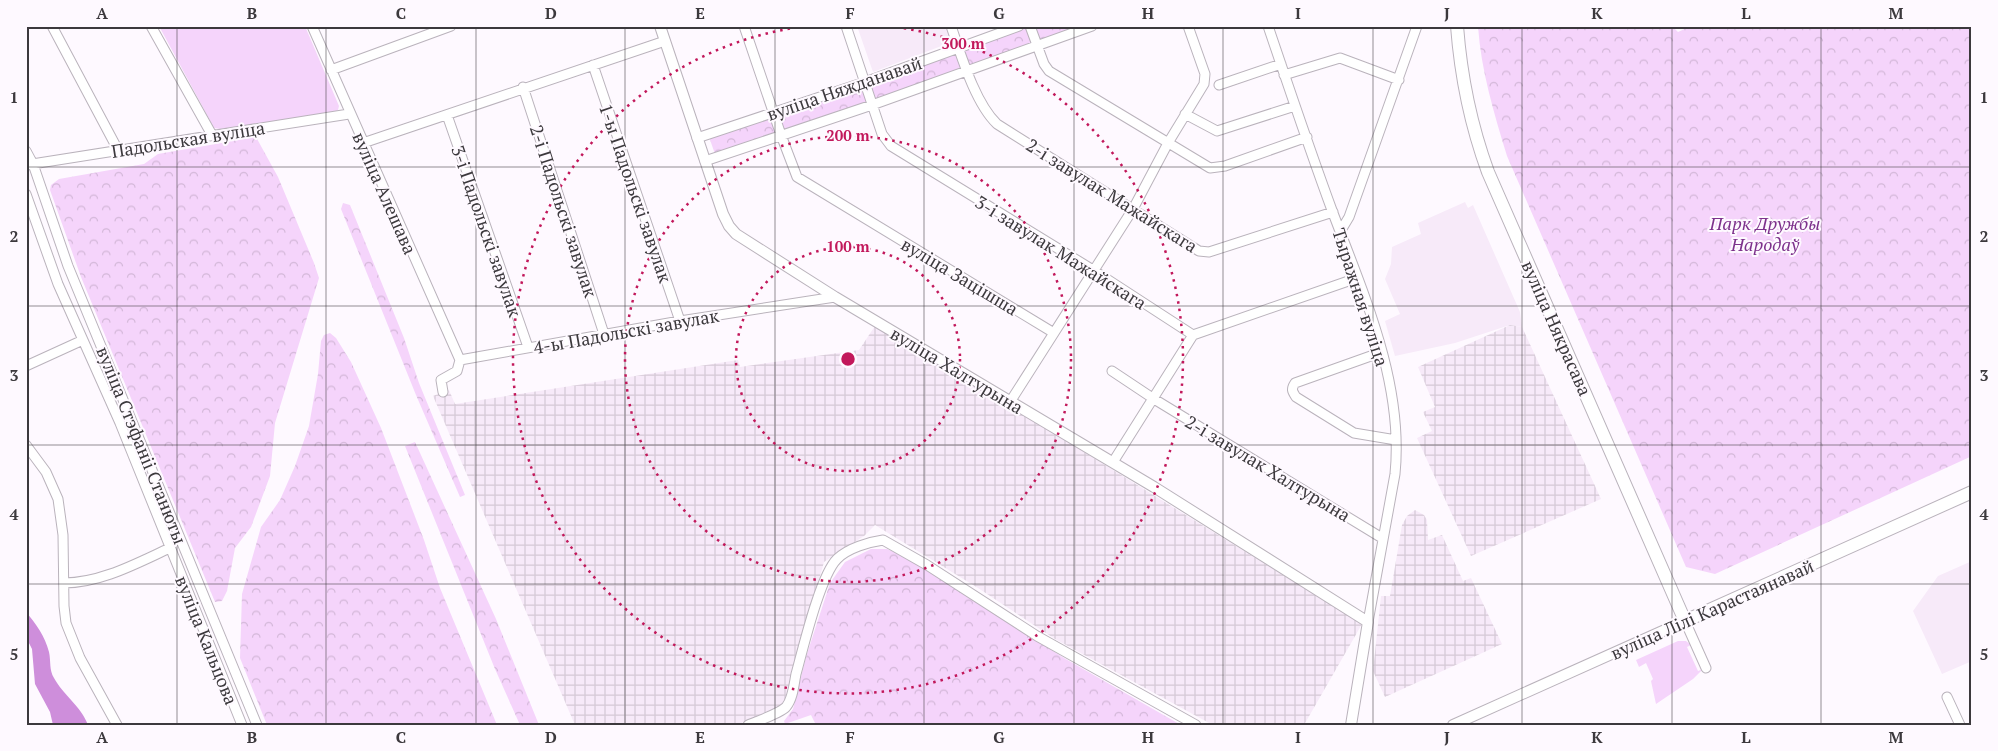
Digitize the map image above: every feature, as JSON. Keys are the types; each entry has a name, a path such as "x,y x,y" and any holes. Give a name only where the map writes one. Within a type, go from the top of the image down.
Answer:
{"main road":[{"name":"вуліца Някрасава","path":"1457,26 1460,67 1467,107 1488,172 1685,621"},
{"name":"вуліца Лілі Карастаянавай","path":"1685,621 1972,492"}],"street":[{"path":"52,26 118,150"},
{"path":"152,26 212,135"},
{"name":"вуліца Алешава","path":"312,26 349,114 460,360"},
{"path":"331,70 451,26"},
{"name":"вуліца Халтурына","path":"660,26 723,214 736,234 835,297 1113,462 1368,622"},
{"name":"вуліца Зацішша","path":"744,26 795,174 800,179 1054,333"},
{"name":"3-і завулак Мажайскага","path":"846,26 882,134 891,146 1093,270 1194,335"},
{"name":"2-і завулак Мажайскага","path":"951,26 967,70 987,113 997,124 1199,251 1209,252 1333,212"},
{"name":"вуліца Няжданавай","path":"697,138 865,82 1019,26"},
{"path":"1030,26 1044,64 1049,71 1210,168 1218,168 1307,137"},
{"name":"вуліца Няжданавай","path":"705,161 872,105 1092,26"},
{"path":"1010,402 1133,209 1205,80 1188,26"},
{"name":"Тыражная вуліца","path":"1268,26 1382,352 1394,414 1396,440 1395,474 1382,538 1351,725"},
{"path":"1340,232 1349,217 1417,26"},
{"path":"363,143 665,41"},
{"path":"1284,75 1340,58 1399,80"},
{"path":"1219,84 1281,64"},
{"name":"1-ы Падольскі завулак","path":"593,65 680,321"},
{"name":"2-і Падольскі завулак","path":"523,88 604,334"},
{"path":"1185,114 1217,131 1295,106"},
{"name":"Падольская вуліца","path":"30,164 349,114"},
{"name":"3-і Падольскі завулак","path":"447,115 528,347"},
{"name":"вуліца Стэфаніі Станюты","path":"26,151 68,266 258,725"},
{"name":"вуліца Кальцова","path":"26,194 58,284 120,423 242,725"},
{"path":"1113,462 1194,335 1357,278"},
{"name":"4-ы Падольскі завулак","path":"460,360 680,321 835,297"},
{"path":"26,366 83,340"},
{"path":"1382,352 1295,383 1292,392 1296,397 1354,433 1396,440"},
{"path":"443,392 441,380 457,371 460,360"},
{"name":"2-і завулак Халтурына","path":"1112,370 1154,399 1382,538"},
{"path":"26,446 46,472 58,499 63,535 66,623 72,641 117,725"},
{"path":"748,725 782,710 789,702 804,644 824,583 837,558 856,548 883,540 927,565 1045,641 1196,725"},
{"path":"64,583 91,579 122,569 170,548"},
{"path":"1685,621 1706,668"},
{"name":"вуліца Лілі Карастаянавай","path":"1453,725 1685,621"},
{"path":"1947,697 1960,725"}],"shaded area":[{"path":"857,26 946,26 952,42 873,72"},
{"path":"1465,202 1468,208 1473,205 1520,312 1522,327 1510,325 1455,343 1395,356 1385,321 1400,314 1385,279 1391,264 1392,247 1421,234 1418,223"},
{"path":"1510,325 1522,327 1601,499 1471,556 1417,438 1432,431 1423,412 1435,407 1418,367"},
{"path":"875,326 898,337 1362,624 1304,725 1211,724 1055,639 978,588 875,525 864,536 824,562 784,704 737,725 575,725 433,396 449,390 455,404 738,360 740,367 859,350"},
{"path":"1415,510 1424,515 1427,520 1428,540 1442,535 1463,581 1471,578 1502,644 1385,697 1373,671 1381,596 1390,596 1402,525 1407,516"},
{"path":"1972,561 1972,661 1942,674 1913,611 1938,576"},
{"path":"26,612 43,635 49,652 52,675 81,712 88,725 53,725 50,712 35,684 32,649 26,637"}],"green space":[{"path":"159,26 305,26 339,106 338,110 336,112 220,129 214,128"},
{"path":"1019,26 1092,26 716,157 708,134"},
{"name":"Парк Дружбы Народаў","path":"1478,26 1672,26 1678,32 1691,26 1882,26 1889,28 1906,26 1972,26 1972,456 1715,574 1686,567 1507,156 1485,76"},
{"path":"256,137 278,177 319,278 275,423 270,476 251,527 235,548 227,591 222,601 215,602 81,277 50,190 51,185 59,179 144,164 158,154"},
{"path":"343,203 350,205 465,495 460,497 416,395 341,209"},
{"path":"330,333 336,338 351,362 381,428 424,540 440,588 497,725 267,725 240,658 242,594 261,527 280,500 295,466 309,426 318,374 321,341 324,335"},
{"path":"415,442 496,619 539,725 520,725 495,669 405,446"},
{"path":"871,549 887,549 910,559 1064,658 1181,725 816,725 811,715 785,724 784,721 793,709 806,657 830,583 845,562"},
{"path":"1678,641 1686,641 1691,645 1687,647 1698,671 1703,669 1693,679 1656,704 1651,681 1653,679 1646,663 1639,667 1636,660"}]}
